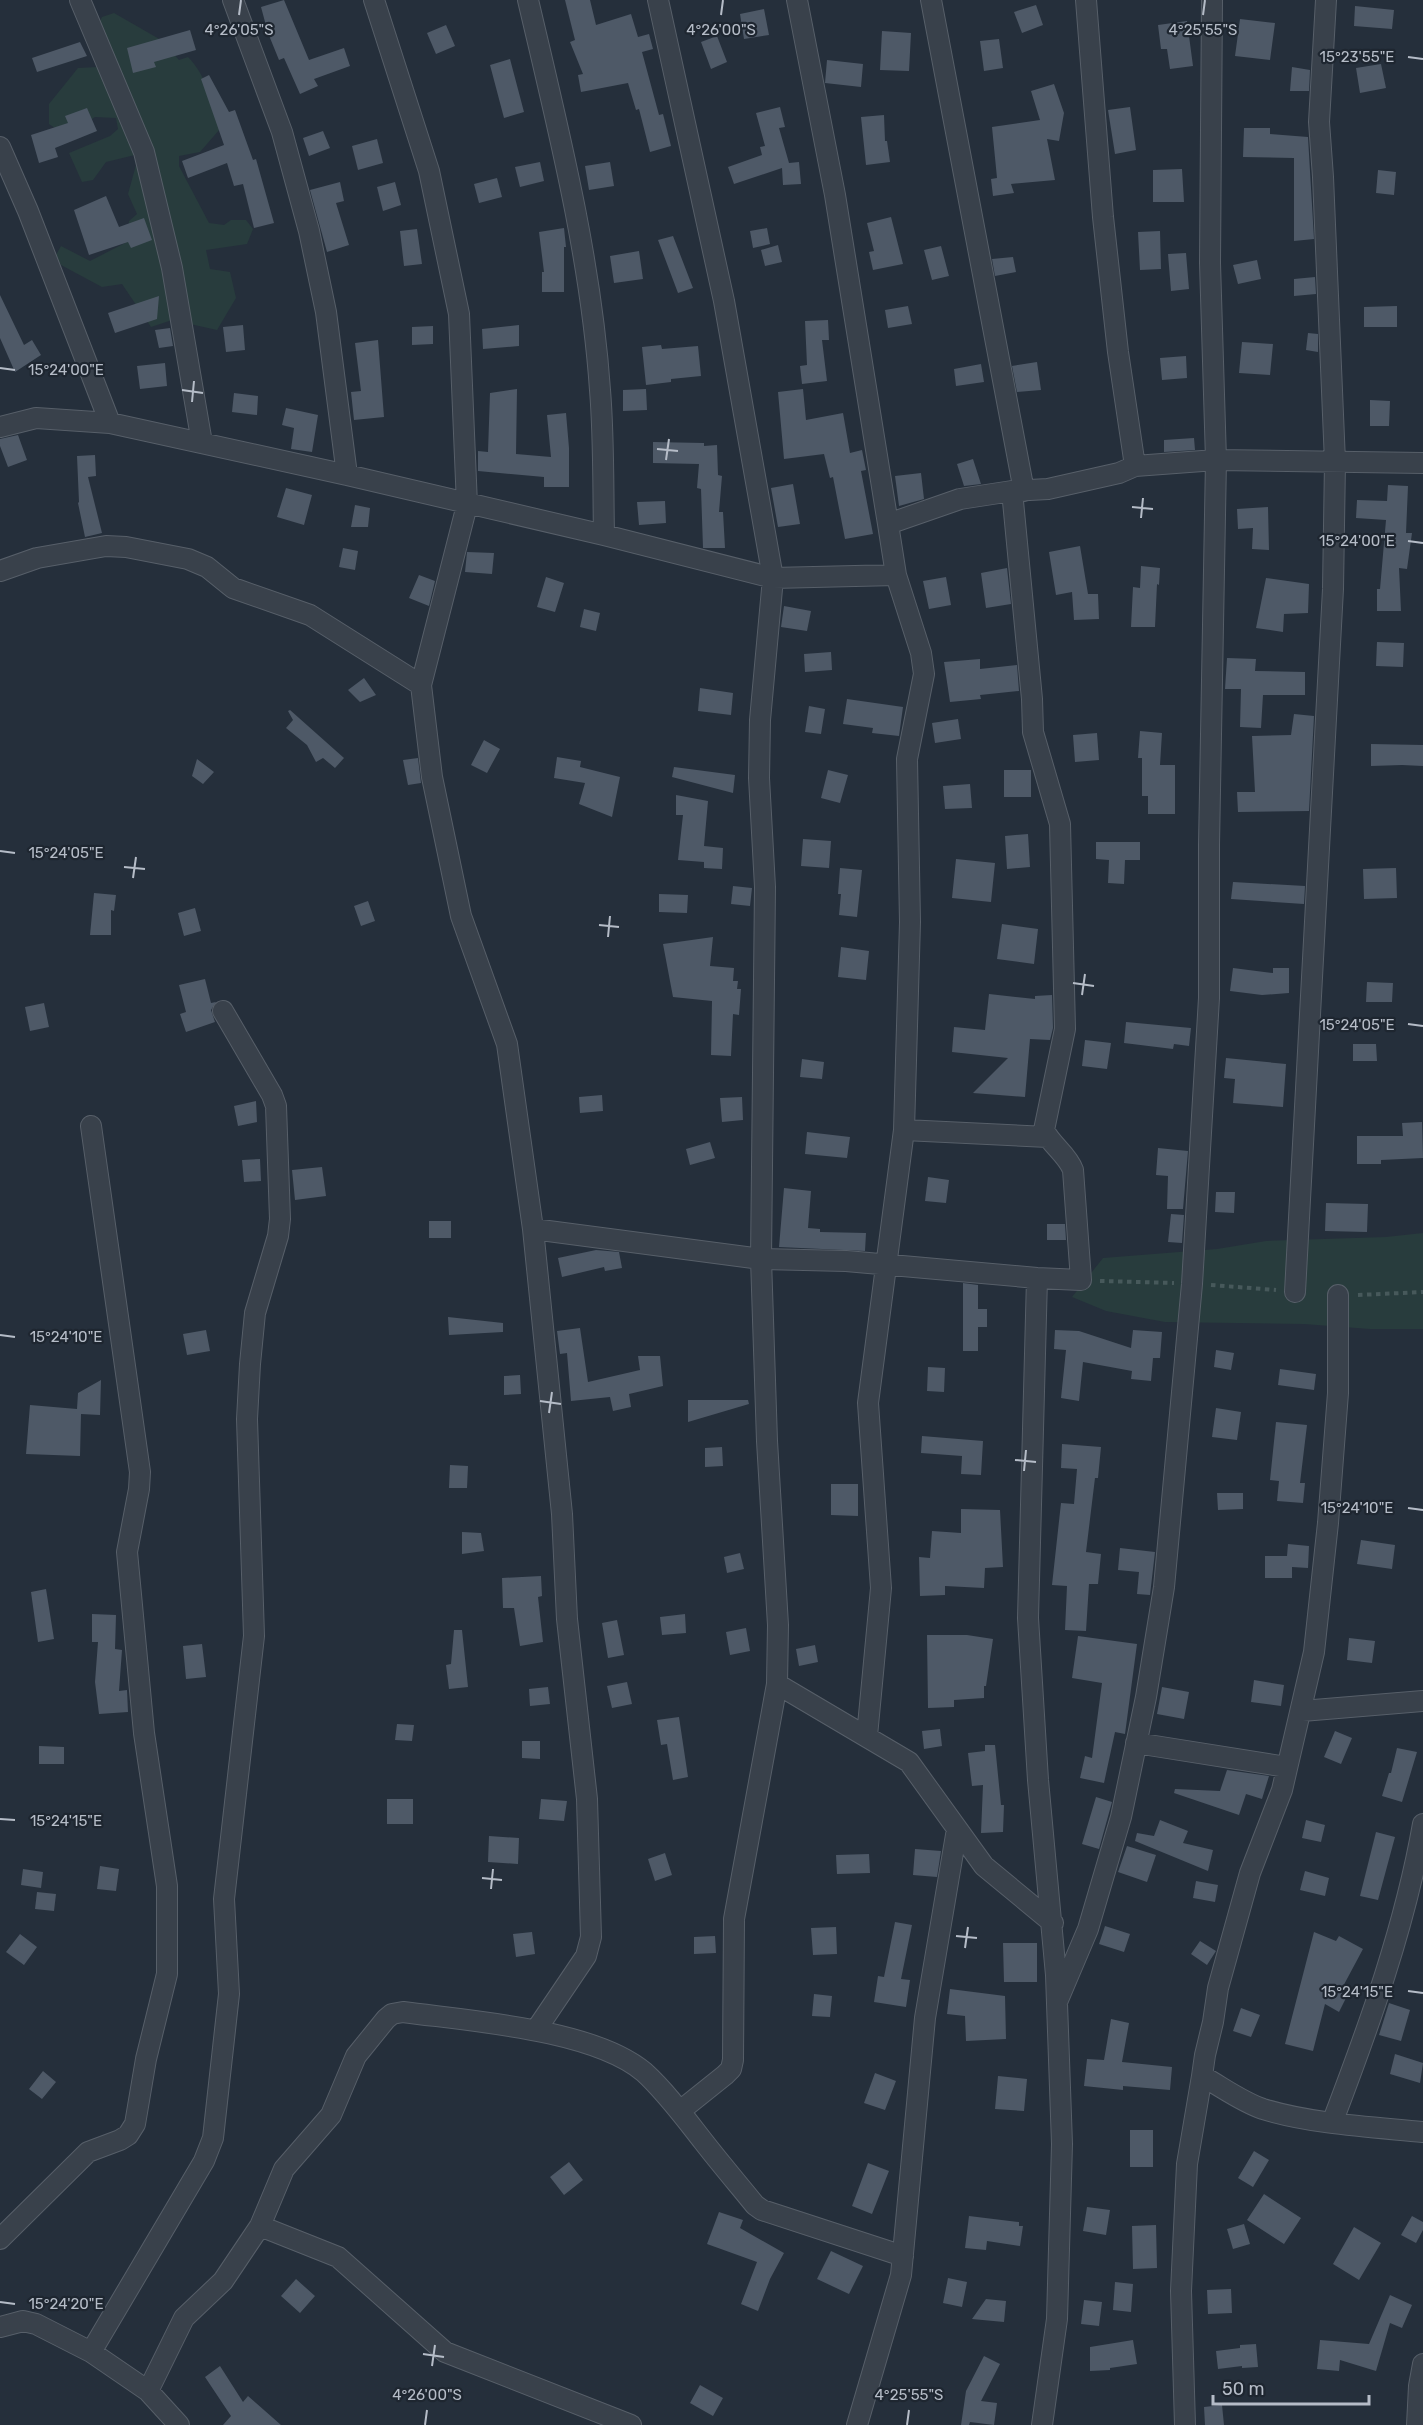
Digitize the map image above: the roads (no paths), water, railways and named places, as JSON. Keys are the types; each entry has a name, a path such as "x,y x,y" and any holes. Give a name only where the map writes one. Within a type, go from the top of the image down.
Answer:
{"street":[{"path":"80,0 144,152 172,268 202,443"},
{"path":"233,0 282,132 309,231 326,312 347,475"},
{"path":"374,0 429,171 459,314 467,504 421,685 432,777 461,916 507,1044 533,1229 562,1514 567,1619 586,1799 591,1937 586,1956 536,2030"},
{"path":"528,0 561,142 588,282 600,390 604,535"},
{"path":"658,0 724,302 773,578 760,720 759,778 765,886 761,1258 767,1441 778,1625 777,1684 734,1919 733,2060 725,2076 680,2111"},
{"path":"798,0 835,195 896,575 924,664 907,759 910,922 904,1130 868,1403 881,1588 867,1736"},
{"path":"533,1229 761,1258 1081,1280 1073,1170 1070,1161 1044,1130 1065,1029 1060,824 1033,732 1018,491 932,0"},
{"path":"1086,0 1103,218 1118,352 1135,466"},
{"path":"1057,2002 1088,1929 1121,1817 1146,1696 1164,1587 1192,1284 1209,998 1209,845 1216,460 1210,263 1212,0"},
{"path":"1296,1292 1333,589 1335,462 1319,122 1326,0"},
{"path":"0,147 28,212 110,423"},
{"path":"0,427 36,418 110,423 604,535 773,578 896,575"},
{"path":"888,524 960,499 1067,486 1135,466 1216,460 1423,463"},
{"path":"0,571 37,558 106,546 126,547 188,560 207,567 233,588 310,615 421,685"},
{"path":"91,2352 210,2150 229,1994 224,1899 255,1624 247,1419 250,1364 255,1313 278,1236 280,1219 276,1106 272,1095 223,1011"},
{"path":"0,2239 88,2151 120,2140 128,2135 135,2124 146,2059 167,1974 167,1887 144,1733 128,1552 140,1472 91,1126"},
{"path":"904,1130 1048,1137"},
{"path":"1037,1278 1028,1618 1038,1780 1053,1923 1062,2198 1057,2326 1042,2425"},
{"path":"1185,2425 1182,2268 1187,2164 1205,2055 1214,2022 1218,1988 1250,1873 1282,1790 1314,1652 1328,1523 1338,1393 1338,1295"},
{"path":"777,1684 909,1762 991,1874 1053,1923"},
{"path":"1302,1711 1423,1701"},
{"path":"1136,1743 1287,1767"},
{"path":"1332,2123 1374,2014 1416,1867 1423,1824"},
{"path":"857,2425 901,2275 925,2018 957,1829"},
{"path":"148,2391 184,2318 218,2287 260,2226 284,2169 326,2124 336,2108 356,2056 392,2014 403,2012 536,2030 598,2048 632,2064 644,2073 680,2111 755,2205 762,2210 903,2256"},
{"path":"1202,2076 1251,2104 1265,2109 1332,2123 1423,2132"},
{"path":"260,2226 338,2257 445,2352 631,2425"},
{"path":"0,2327 23,2321 36,2324 91,2352 148,2391 179,2425"},
{"path":"1418,2425 1419,2386 1423,2364"}]}
